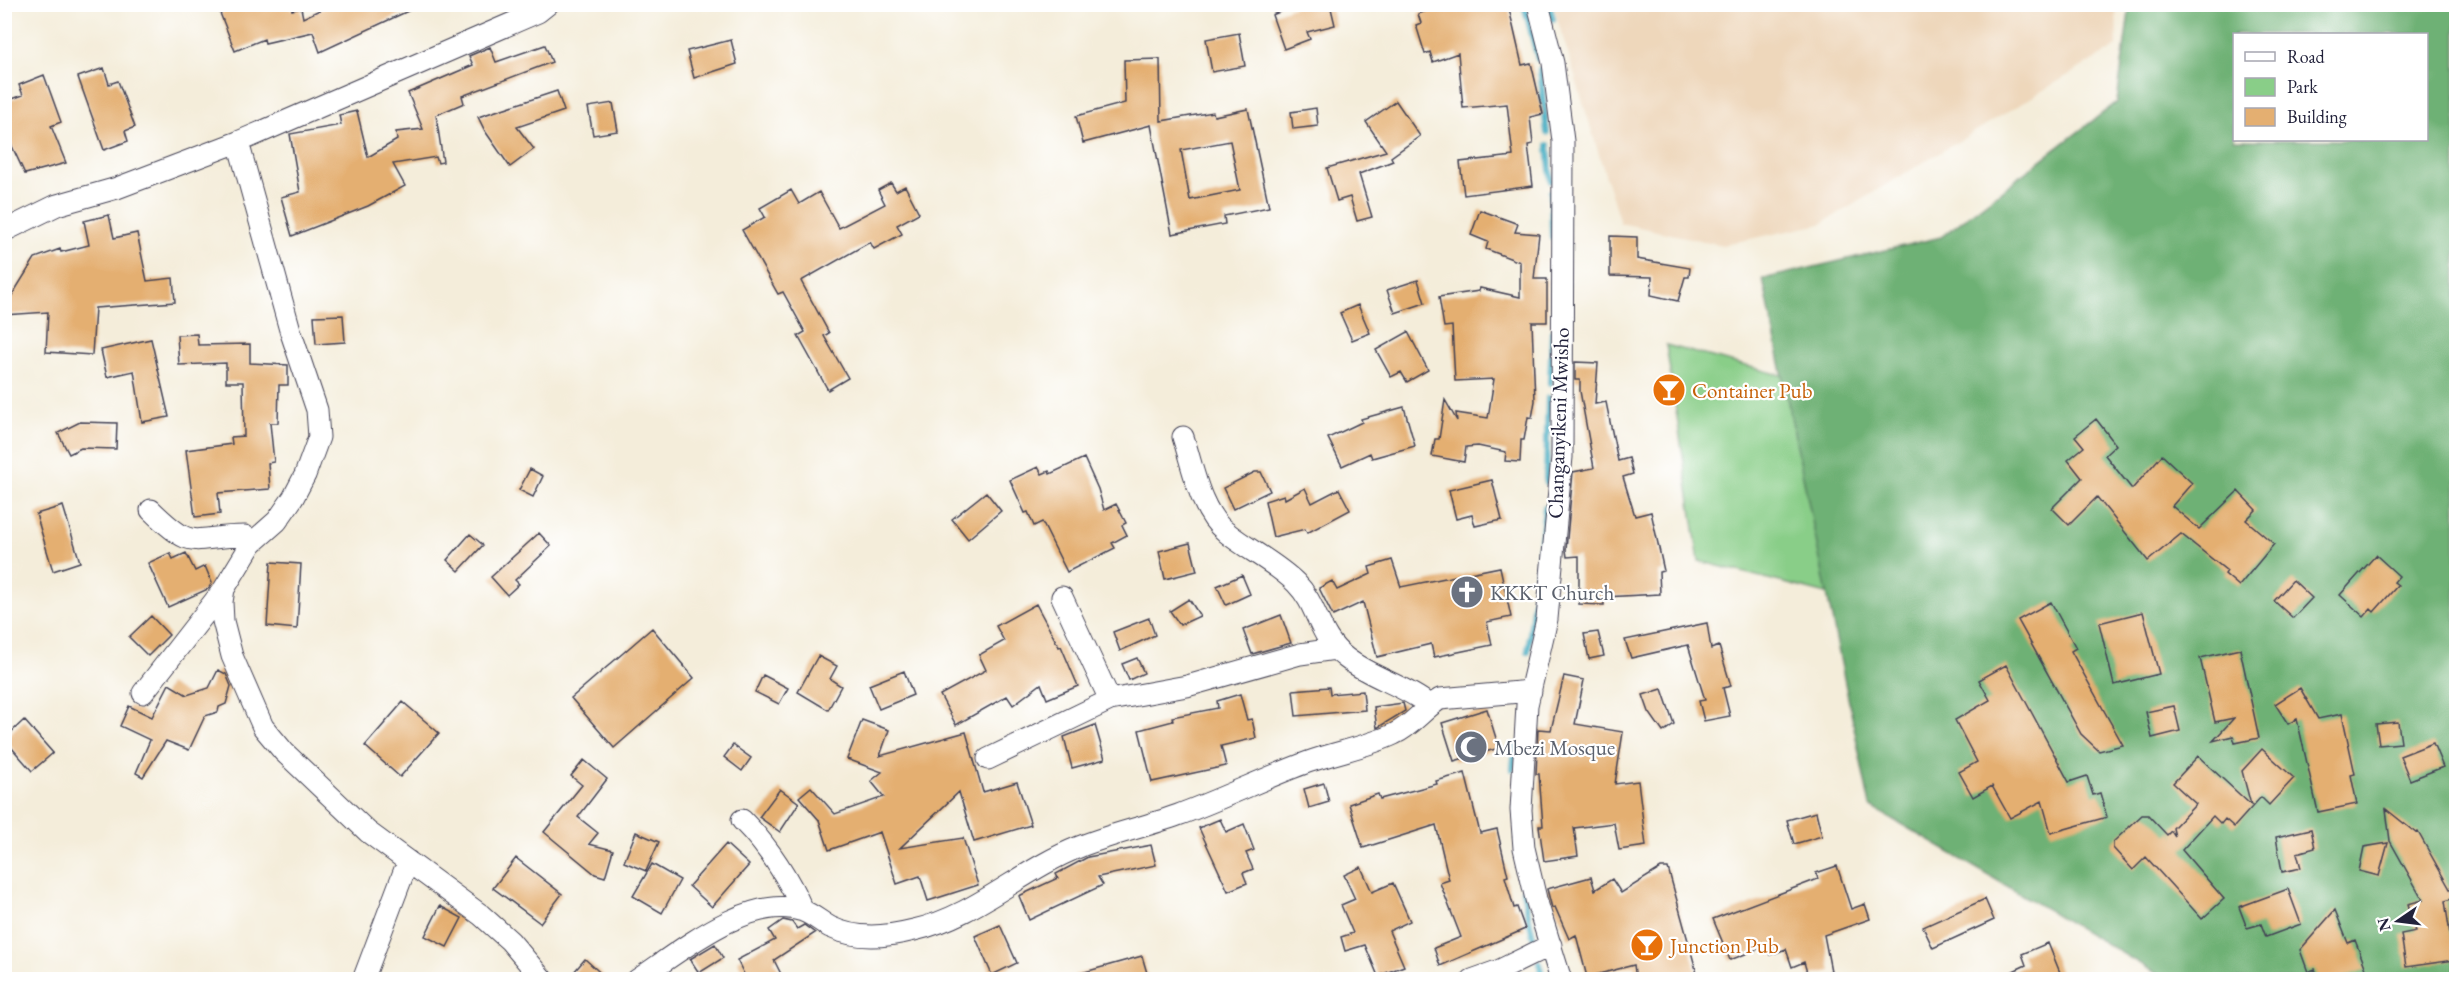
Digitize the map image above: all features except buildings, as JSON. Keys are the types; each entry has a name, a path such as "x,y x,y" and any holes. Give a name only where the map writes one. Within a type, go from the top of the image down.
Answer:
{"street":[{"path":"4,231 57,205 117,188 238,142 538,12 548,4"},
{"name":"Changanyikeni Mwisho","path":"1538,4 1553,63 1563,141 1562,457 1547,619 1531,691 1522,753 1523,839 1536,899 1561,980"},
{"path":"143,693 224,589 252,543 277,521 293,498 305,475 319,437 317,410 290,330 238,142"},
{"path":"1183,437 1203,498 1224,531 1296,583 1309,600 1321,630 1335,649 1349,660 1405,689 1429,705"},
{"path":"151,510 185,538 194,542 245,536 252,543"},
{"path":"224,589 223,621 232,656 263,727 331,799 368,832 510,941 543,980"},
{"path":"1062,597 1110,700"},
{"path":"988,759 1110,700 1187,686 1300,654 1335,649"},
{"path":"637,980 734,918 754,910 776,907 803,911 850,935 875,937 914,930 949,919 1006,889 1042,864 1079,847 1178,815 1300,765 1392,736 1406,728 1429,705 1440,699 1531,691"},
{"path":"741,820 767,845 789,879 803,911"},
{"path":"363,980 408,861"},
{"path":"1472,980 1500,970 1551,945"}],"shaded area":[{"path":"1553,5 2116,5 2117,46 1821,224 1722,245 1620,223"}],"green space":[{"path":"2130,5 2456,5 2456,979 2166,979 1870,806 1763,279 1941,237 2117,102"},
{"path":"1666,345 2034,441 1988,636 1699,561"}],"waterway":[{"path":"1524,4 1538,59"},
{"path":"1549,4 1553,19"},
{"path":"1540,70 1547,133"},
{"path":"1548,145 1551,181"},
{"path":"1551,192 1552,238"},
{"path":"1550,383 1552,332"},
{"path":"1546,483 1548,398"},
{"path":"1528,651 1545,508"},
{"path":"1513,769 1515,746"},
{"path":"1523,890 1533,937"},
{"path":"1539,962 1543,980"}],"place":[{"name":"Container Pub","path":"1669,390"},
{"name":"KKKT Church","path":"1467,592"},
{"name":"Mbezi Mosque","path":"1471,747"},
{"name":"Junction Pub","path":"1647,945"}]}
